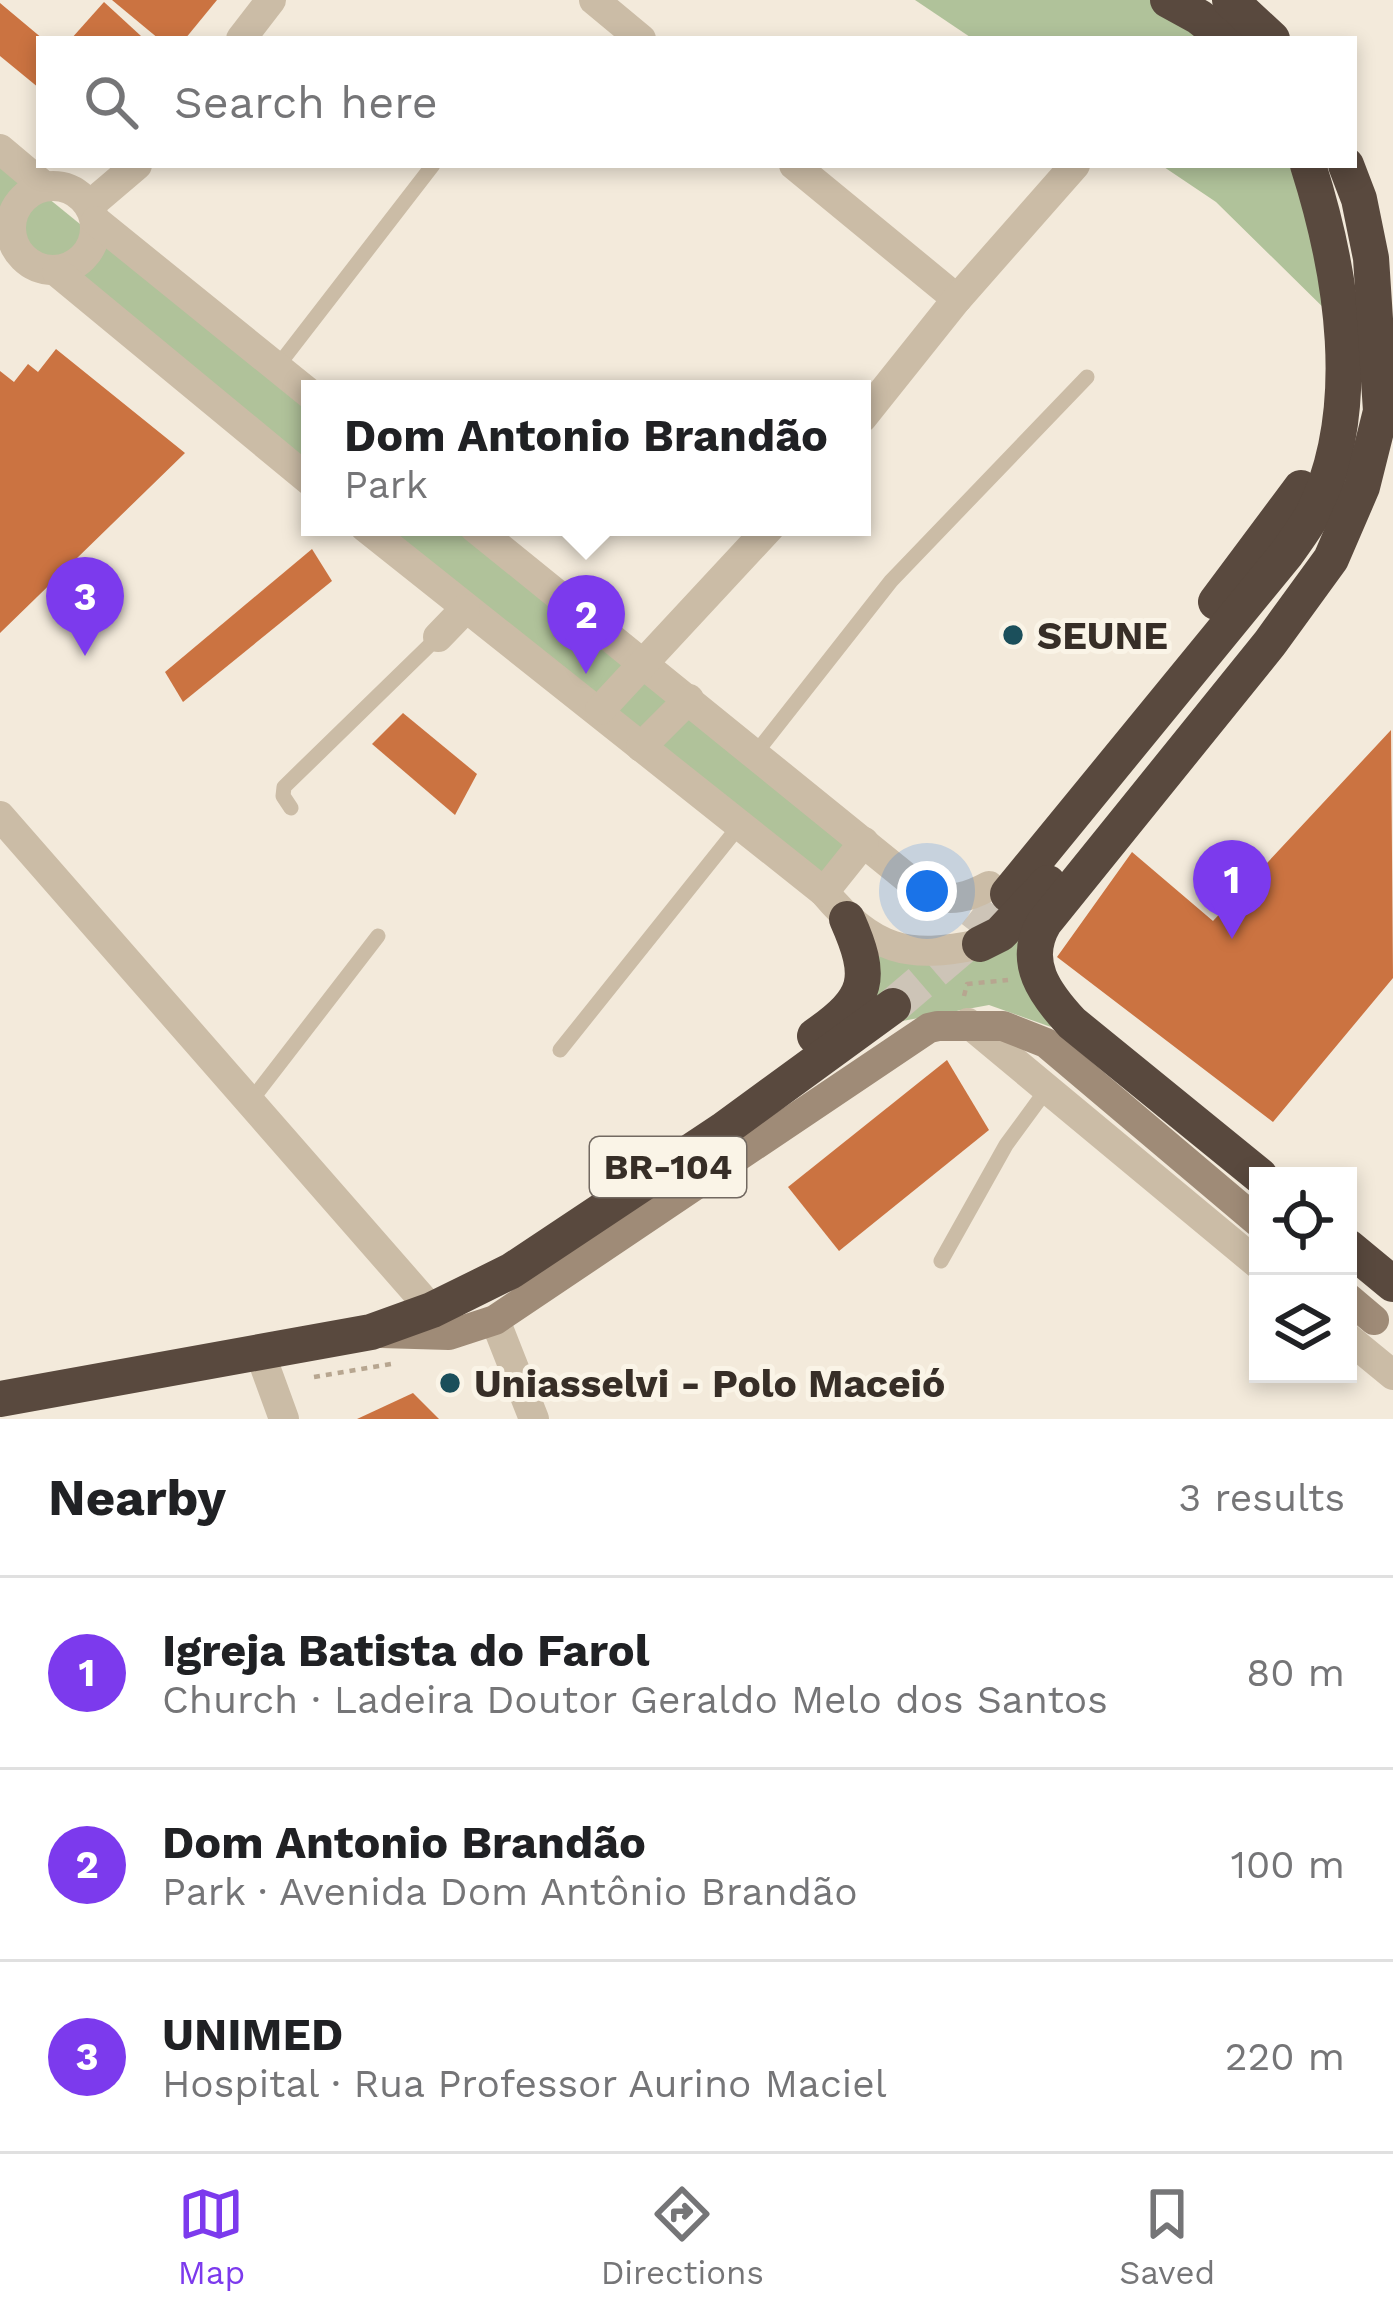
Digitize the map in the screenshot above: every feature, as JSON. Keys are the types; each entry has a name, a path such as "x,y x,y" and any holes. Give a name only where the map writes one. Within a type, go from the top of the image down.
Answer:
{"highway":[{"path":"1168,0 1223,36"},
{"path":"1230,0 1269,36"},
{"path":"998,890 1306,480 1326,392 1330,338 1328,236 1309,168"},
{"path":"1249,1167 1072,1023 1038,977 1033,956 1044,923 1180,759 1331,559 1362,487 1387,417 1371,259 1359,199 1347,168"},
{"path":"980,944 1000,934 1024,910 1132,785 1180,759"},
{"path":"554,1243 598,1187 827,1028 852,1005 862,987 864,956 835,906"},
{"name":"BR-104","path":"0,1399 265,1368 432,1310 512,1271 723,1130 893,1006"},
{"path":"1357,1254 1393,1284"}],"main road":[{"path":"371,1332 449,1334 494,1321 929,1028 962,1014 1046,1043 1249,1214"}],"street":[{"path":"244,36 272,0"},
{"path":"594,0 637,36"},
{"path":"0,149 44,187"},
{"path":"57,272 80,264 94,245 93,213 134,168"},
{"path":"798,168 957,299"},
{"path":"871,407 957,299 1072,168"},
{"path":"301,387 93,213 77,193 44,187 18,204 7,243 36,268 57,272 301,474"},
{"path":"376,536 465,610 600,710 889,946 934,954 980,944"},
{"path":"485,536 928,896 949,900 998,890"},
{"path":"600,710 762,536"},
{"path":"438,637 465,610"},
{"path":"641,747 689,699"},
{"path":"0,816 432,1310"},
{"path":"835,906 864,842"},
{"path":"962,1014 1249,1257"},
{"path":"494,1321 534,1419"},
{"path":"1361,1329 1393,1375"},
{"path":"265,1368 284,1419"}],"lane":[{"path":"277,368 431,168"},
{"path":"755,754 891,581 1088,377"},
{"path":"291,808 284,787 438,637"},
{"path":"560,1050 740,825"},
{"path":"250,1102 378,936"},
{"path":"941,1261 1006,1145 1047,1089"}],"path":[{"path":"962,1014 967,984 1038,977"},
{"path":"265,1368 404,1362"}],"green space":[{"path":"915,0 1165,0 1221,36 969,36"},
{"path":"0,159 301,404 301,480 0,240"},
{"path":"1165,168 1309,168 1339,323 1216,202"},
{"path":"370,536 463,536 851,851 806,891"},
{"path":"1025,930 1023,976 1051,1027 989,1005 897,1022 874,994 869,941"}],"building":[{"path":"112,0 217,0 187,36 155,36"},
{"path":"104,2 141,36 74,36"},
{"path":"0,3 39,36 36,86 0,56"},
{"path":"56,349 185,453 0,633 0,371 14,382 28,364 38,372"},
{"path":"312,549 332,581 183,702 165,672"},
{"path":"403,713 477,774 455,815 372,744"},
{"path":"1391,730 1393,978 1273,1122 1057,957 1132,852 1213,921"},
{"path":"947,1060 989,1130 839,1251 788,1187"},
{"path":"413,1393 439,1419 357,1419"}],"tunnel":[{"path":"893,1006 976,935 1008,894"}],"place":[{"name":"SEUNE","path":"1013,635"},
{"name":"UNIMED","path":"85,656"},
{"name":"Dom Antonio Brandão","path":"586,674"},
{"name":"Igreja Batista do Farol","path":"1232,939"},
{"name":"Uniasselvi - Polo Maceió","path":"450,1383"}]}
